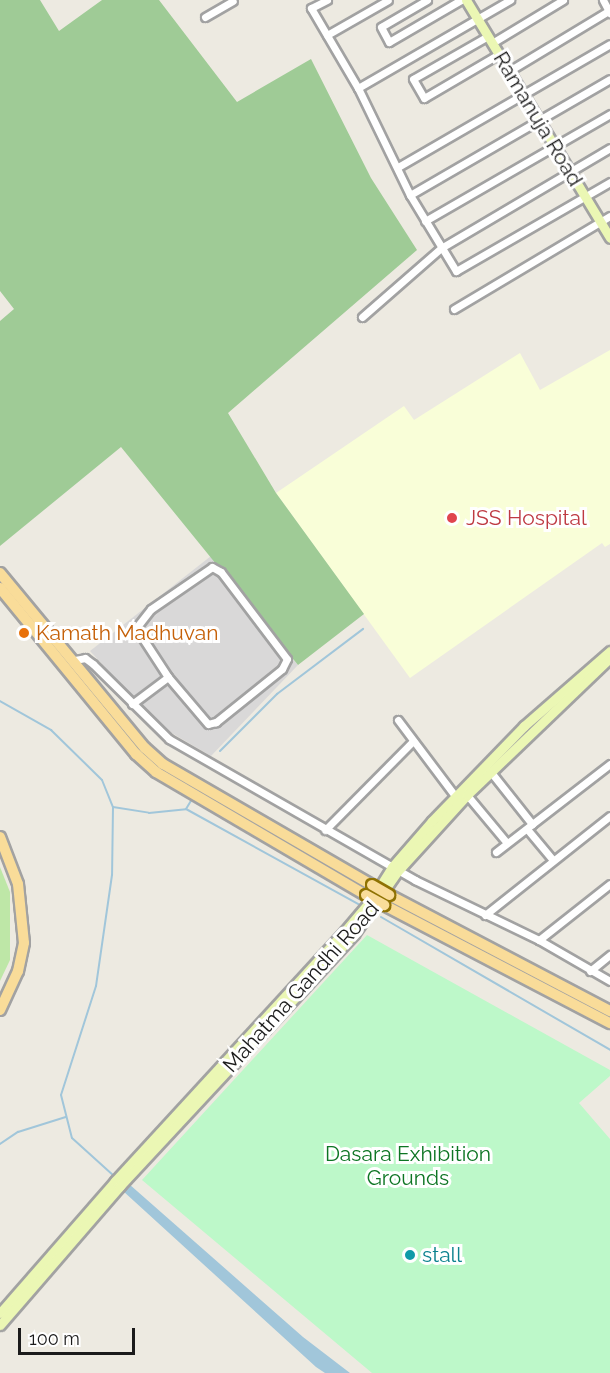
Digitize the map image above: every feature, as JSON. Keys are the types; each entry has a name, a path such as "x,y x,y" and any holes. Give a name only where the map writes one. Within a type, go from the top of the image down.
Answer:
{"main road":[{"name":"Ramanuja Road","path":"466,0 610,238"},
{"path":"0,573 75,660 145,748 163,764 372,885 386,900 610,1023"},
{"path":"0,588 136,754 156,772 366,895 386,900 610,1011"},
{"name":"Mahatma Gandhi Road","path":"395,868 610,653"},
{"name":"Mahatma Gandhi Road","path":"0,1313 117,1184 354,934 395,868 456,796 524,726 610,653"},
{"path":"0,837 18,884 24,933 18,971 0,1010"},
{"name":"Mahatma Gandhi Road","path":"0,1325 117,1184"}],"street":[{"path":"205,17 232,0"},
{"path":"327,0 311,8 358,88 410,195 456,271 610,182"},
{"path":"327,35 388,0"},
{"path":"427,0 381,27 389,42 461,0"},
{"path":"358,88 510,0"},
{"path":"499,54 424,98 413,79 563,0"},
{"path":"509,71 610,11 603,0"},
{"path":"398,167 524,96 610,44"},
{"path":"410,195 610,79"},
{"path":"425,221 610,114"},
{"path":"362,317 441,248 610,148"},
{"path":"454,309 610,216"},
{"path":"212,567 221,572 287,659 282,669 211,723 201,721 168,676 139,638 138,622 212,567"},
{"path":"75,660 85,658 93,663 163,735 325,830 485,915 539,940 610,981"},
{"path":"132,704 168,676"},
{"path":"398,720 456,796"},
{"path":"325,830 413,741"},
{"path":"496,852 610,764"},
{"path":"490,771 552,859"},
{"path":"467,795 507,843"},
{"path":"485,915 552,859 610,816"},
{"path":"539,940 610,884"},
{"path":"590,971 610,955"}],"shaded area":[{"name":"JSS Hospital","path":"610,350 610,544 605,547 602,543 410,678 276,493 404,406 414,420 520,353 540,390"},
{"path":"211,556 298,665 211,756 158,725 90,651"}],"green space":[{"path":"0,0 40,0 59,31 102,0 159,0 237,102 311,59 371,178 417,250 228,413 276,493 364,614 298,665 121,447 0,546 0,321 14,309 0,291"},
{"path":"0,867 10,892 10,960 0,981"},
{"name":"Dasara Exhibition Grounds","path":"367,935 610,1070 610,1076 579,1103 610,1139 610,1373 372,1373 142,1180"}],"water":[{"path":"129,1184 303,1337 350,1373 325,1373 316,1367 123,1191"}],"waterway":[{"path":"220,751 277,694 363,629"},
{"path":"0,701 51,730 102,780 113,807 112,875 96,986 61,1095 72,1138 114,1176"},
{"path":"186,809 192,799"},
{"path":"113,807 149,813 186,809 360,905"},
{"path":"381,917 610,1050"},
{"path":"0,1144 18,1132 66,1117"}],"place":[{"name":"JSS Hospital","path":"452,518"},
{"name":"Kamath Madhuvan","path":"24,633"},
{"name":"stall","path":"410,1255"}]}
